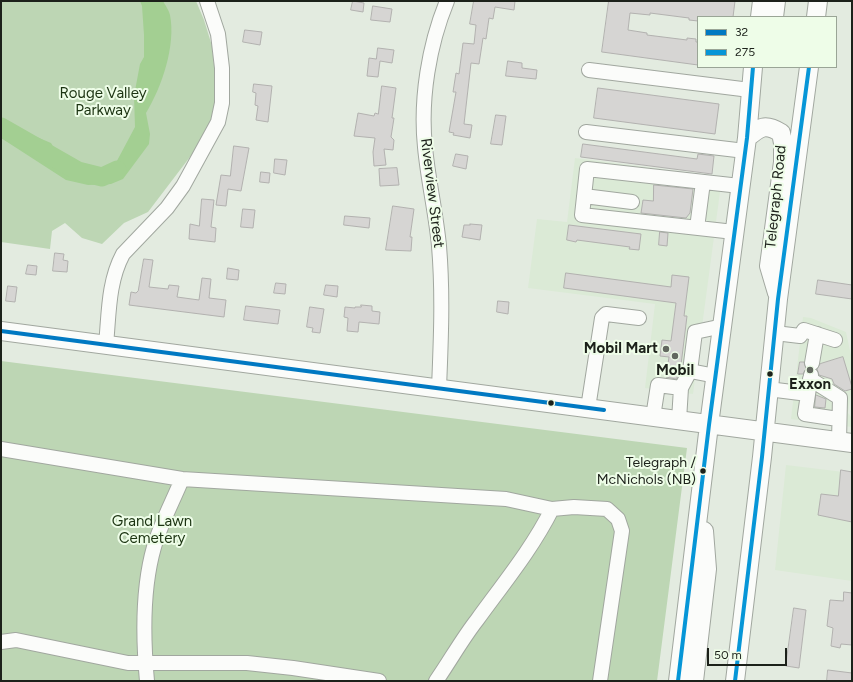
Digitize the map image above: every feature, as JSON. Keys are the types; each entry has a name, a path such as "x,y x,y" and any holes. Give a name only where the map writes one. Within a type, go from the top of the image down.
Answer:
{"main road":[{"path":"760,16 762,1"},
{"path":"774,16 776,1"},
{"path":"816,16 818,1"},
{"path":"678,681 709,424 746,145 753,68"},
{"name":"Telegraph Road","path":"735,681 778,299 809,68"},
{"name":"Telegraph Road","path":"746,145 759,128 767,127 781,133 783,143 783,162 769,266 778,299"},
{"path":"1,331 845,442"},
{"path":"694,681 707,569 701,496"}],"street":[{"path":"106,345 111,290 118,263 123,254 167,208 183,186 212,134 220,113 223,90 218,34 207,1"},
{"name":"Riverview Street","path":"439,388 442,282 439,244 425,146 424,113 425,92 432,56 447,1"},
{"path":"589,70 750,90"},
{"path":"586,132 746,145"},
{"path":"734,232 582,215 587,169 740,186"},
{"path":"697,228 703,182"},
{"path":"584,196 632,202"},
{"path":"588,408 602,318 606,314 639,318"},
{"path":"679,420 681,388 690,371 695,332 722,326"},
{"path":"775,333 800,336 804,330 835,340"},
{"path":"817,334 805,414 838,419"},
{"path":"690,371 716,376"},
{"path":"811,373 840,398 838,419 845,442"},
{"path":"653,416 658,385 681,388"},
{"path":"768,388 808,394"},
{"path":"1,449 182,479 506,500 552,509 574,507 607,509 618,519 622,531 600,681"},
{"path":"147,681 144,633 147,584 154,546 182,479"},
{"path":"436,681 475,622 526,554 542,530 552,509"},
{"path":"1,642 16,640 128,663 247,663 293,668 379,681"}],"shaded area":[{"path":"140,1 163,1 170,15 171,39 162,78 152,103 146,113 150,134 149,144 123,179 111,184 88,185 66,180 1,138 1,122 51,143 62,167 74,175 89,177 104,175 111,172 135,127 134,96 140,64 144,57 142,6"},
{"path":"575,158 722,177 693,394 645,388 655,304 528,288 537,219 567,222"},
{"path":"803,317 811,318 846,332 852,360 852,385 848,413 852,418 852,427 791,419"},
{"path":"786,465 852,473 852,581 775,570"}],"green space":[{"name":"Rouge Valley Parkway","path":"1,1 196,1 204,20 212,46 218,106 209,129 196,149 148,212 124,223 102,244 82,238 65,223 52,231 50,249 1,242"},
{"name":"Grand Lawn Cemetery","path":"1,361 687,448 657,681 1,681"}],"building":[{"path":"353,1 364,3 363,12 351,10"},
{"path":"474,1 515,1 514,10 495,7 493,19 489,18 486,39 483,38 479,64 471,63 464,124 472,125 470,138 453,135 454,133 449,132 456,92 453,92 456,73 459,74 463,43 474,44 476,25 470,24"},
{"path":"609,1 735,1 733,16 697,16 697,21 689,20 689,18 650,13 650,15 630,13 628,30 647,33 647,35 687,40 687,38 696,39 697,65 602,52"},
{"path":"373,6 392,9 390,22 371,20"},
{"path":"245,30 262,32 260,45 243,42"},
{"path":"378,48 394,50 392,63 380,61 378,77 367,76 369,58 376,59"},
{"path":"508,61 522,63 522,68 537,70 536,79 506,76"},
{"path":"254,84 272,86 268,122 256,120 258,106 255,105 256,93 253,92"},
{"path":"382,86 396,88 391,137 394,140 393,150 384,149 386,165 374,166 373,152 375,138 354,136 358,113 374,116 375,113 378,114"},
{"path":"598,88 719,104 715,134 594,118"},
{"path":"496,115 506,116 502,145 491,144"},
{"path":"583,144 697,159 698,154 714,156 712,174 581,157"},
{"path":"234,146 249,148 241,191 228,189 226,206 216,205 221,175 230,176"},
{"path":"456,154 468,156 466,169 453,166"},
{"path":"275,159 287,160 285,175 274,173"},
{"path":"397,168 399,185 380,186 379,169"},
{"path":"261,172 270,173 269,183 260,182"},
{"path":"654,185 693,189 690,213 686,218 641,213 643,200 653,201"},
{"path":"202,199 214,200 211,227 216,228 215,242 189,239 190,224 199,226"},
{"path":"393,206 414,209 410,237 412,237 411,251 386,250"},
{"path":"243,209 255,210 253,228 241,227"},
{"path":"345,216 370,218 369,228 344,225"},
{"path":"464,225 482,225 480,240 462,237"},
{"path":"569,225 641,234 639,250 629,249 630,247 567,240"},
{"path":"660,232 668,233 667,246 659,245"},
{"path":"55,253 64,254 63,260 68,261 67,272 53,271"},
{"path":"144,259 153,260 149,287 168,289 169,285 179,286 177,297 199,300 202,278 211,279 209,298 226,300 224,317 129,305 131,292 136,293 138,291"},
{"path":"28,265 37,266 36,275 26,274"},
{"path":"228,268 239,270 238,280 227,279"},
{"path":"566,273 671,287 672,275 689,277 684,316 687,316 680,373 676,379 666,377 669,357 660,356 662,340 671,341 676,303 564,288"},
{"path":"818,280 852,285 852,299 816,294"},
{"path":"276,283 286,284 285,294 274,293"},
{"path":"326,285 338,286 337,297 324,295"},
{"path":"8,286 17,287 15,302 6,301"},
{"path":"498,301 509,302 508,314 497,312"},
{"path":"361,305 372,306 372,311 380,312 379,324 359,322 358,332 347,331 348,318 344,317 345,307 355,308 361,307"},
{"path":"246,306 280,310 278,324 244,320"},
{"path":"310,307 324,309 320,333 312,332 313,328 307,327"},
{"path":"843,357 852,387 852,389 845,391 834,384 832,379 819,375 817,369 820,364"},
{"path":"800,362 804,362 806,369 803,374 798,374"},
{"path":"816,395 826,399 825,408 815,407"},
{"path":"841,470 852,472 852,522 818,515 821,494 838,496"},
{"path":"844,592 852,593 852,645 841,644 840,648 831,646 833,628 827,626 830,600 843,601"},
{"path":"794,608 806,610 799,668 786,666"},
{"path":"828,670 852,673 852,681 827,681"}],"waterway":[{"path":"1,127 78,171 102,177 117,170"}],"transit line":[{"name":"275","path":"678,681 709,425 747,138 753,68"},
{"name":"275","path":"735,681 762,457 778,299 809,68"},
{"name":"32","path":"1,331 604,410"}],"place":[{"name":"Mobil Mart","path":"666,349"},
{"name":"Mobil","path":"675,356"},
{"name":"Exxon","path":"810,370"},
{"name":"Telegraph / McNichols (NB)","path":"703,471"}]}
